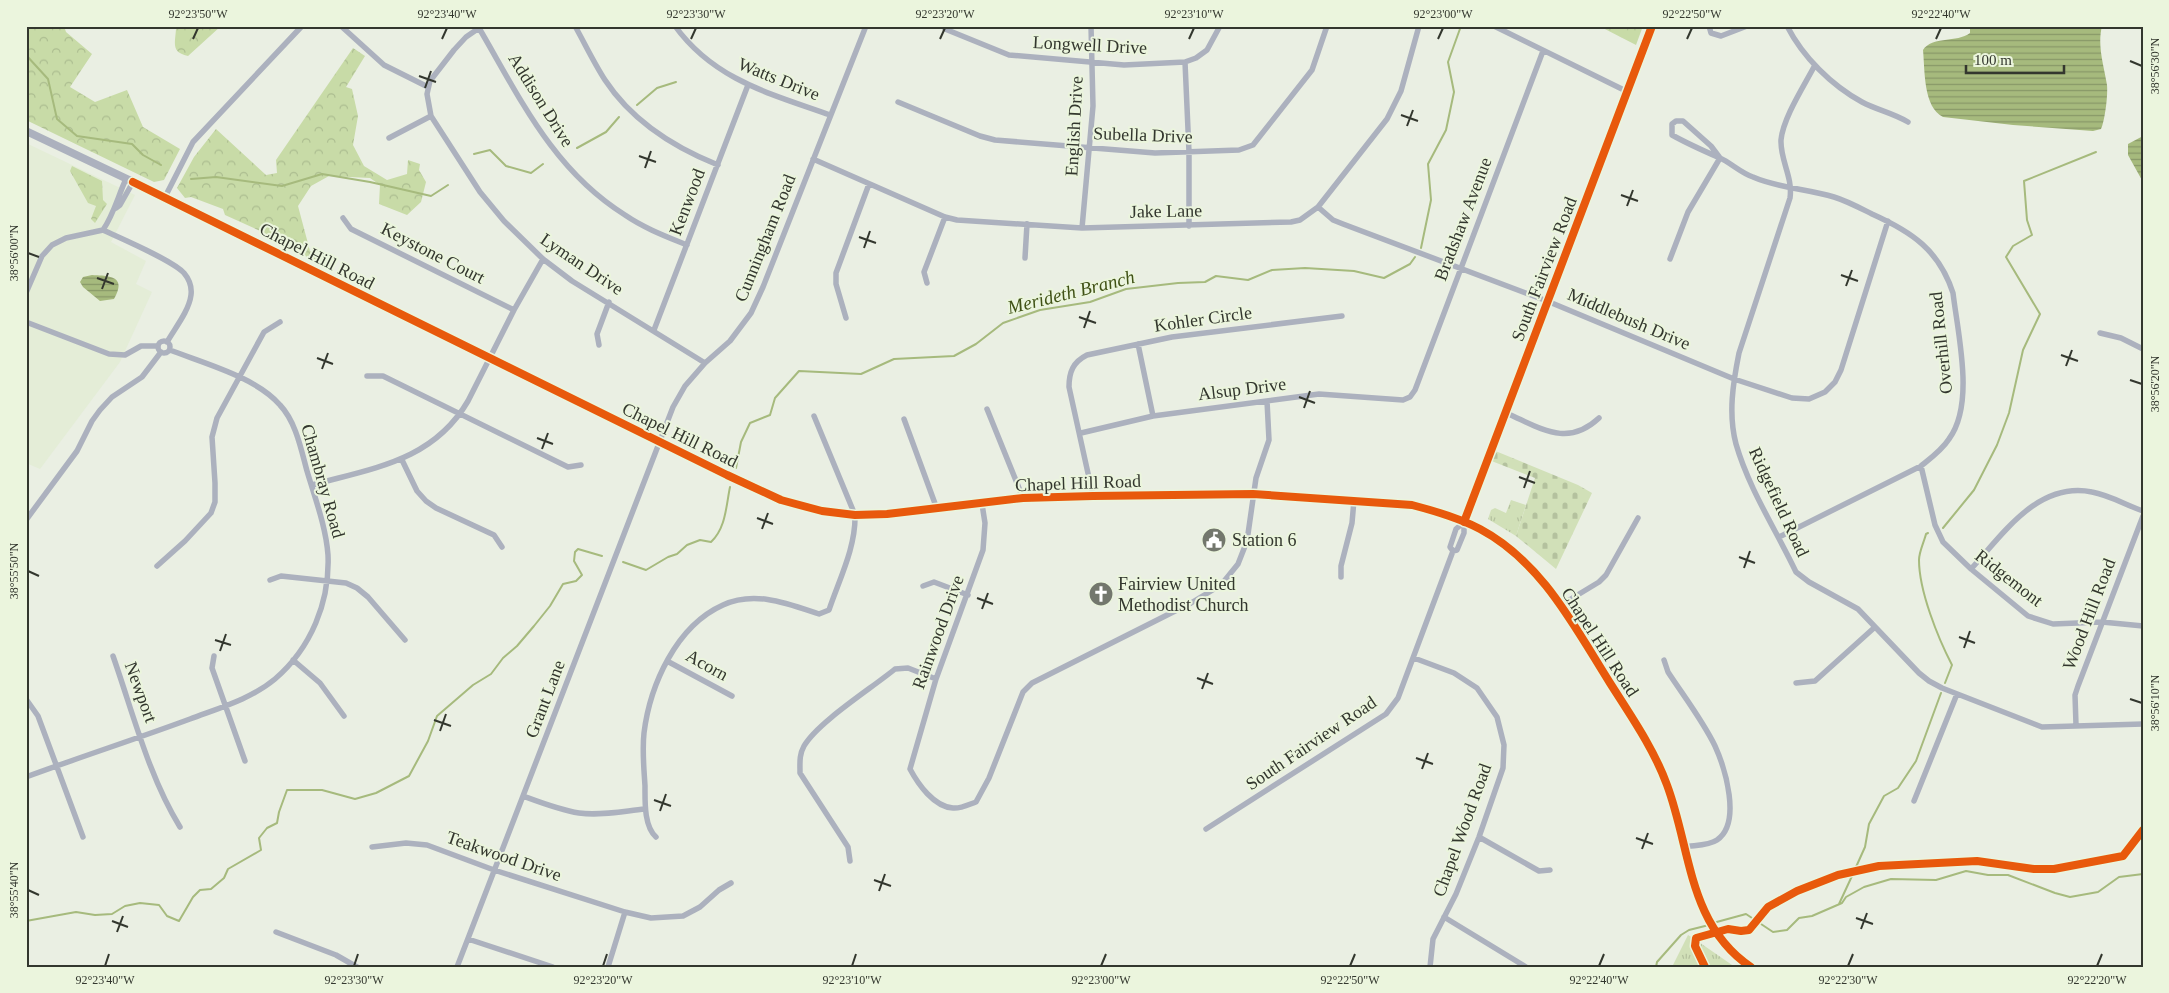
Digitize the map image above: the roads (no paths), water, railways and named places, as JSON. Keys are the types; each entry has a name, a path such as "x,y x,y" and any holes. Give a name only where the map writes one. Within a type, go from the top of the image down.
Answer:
{"street":[{"path":"165,197 193,142 302,26"},
{"path":"341,26 384,65 428,87"},
{"path":"575,26 606,81 621,100 647,126 692,155 718,165"},
{"name":"Watts Drive","path":"675,26 689,44 713,66 748,85 830,115"},
{"name":"Cunningham Road","path":"661,441 677,400 685,386 705,363 730,341 751,313 866,26"},
{"name":"English Drive","path":"1082,228 1093,106 1090,26"},
{"name":"Longwell Drive","path":"946,29 1008,55 1124,64 1185,62 1196,58 1207,50 1220,26"},
{"name":"Subella Drive","path":"898,102 980,136 995,140 1155,153 1238,150 1253,145 1312,70 1327,26"},
{"name":"Jake Lane","path":"813,159 945,217 957,220 1082,228 1291,222 1300,220 1318,207 1387,119 1395,106 1419,26"},
{"path":"1494,26 1628,92"},
{"name":"South Fairview Road","path":"1206,829 1386,714 1398,698 1453,551 1457,550 1464,533 1464,522 1652,26"},
{"path":"1709,26 1711,33 1721,36 1747,26"},
{"path":"1787,26 1794,40 1815,65 1832,80 1861,101 1894,114 1908,122"},
{"path":"389,138 431,116 427,102 428,87 454,50 480,27"},
{"name":"Addison Drive","path":"480,27 537,127 554,152 576,176 599,197 625,215 653,231 687,245"},
{"name":"Bradshaw Avenue","path":"1410,397 1415,390 1543,51"},
{"path":"1185,62 1189,152 1189,226"},
{"name":"Ridgefield Road","path":"1815,65 1782,134 1781,142 1792,187 1790,198 1739,354 1734,379 1732,409 1736,443 1747,475 1796,572 1809,582 1858,609 1924,677 1957,694 2042,726 2143,724"},
{"name":"Kenwood","path":"654,330 748,85"},
{"name":"Lyman Drive","path":"431,116 480,192 504,221 543,259 572,280 705,363"},
{"name":"Overhill Road","path":"1720,158 1711,146 1683,121 1676,121 1672,124 1672,135 1705,153 1720,158 1751,177 1835,197 1912,234 1931,252 1943,268 1953,293 1964,390 1958,424 1950,439 1939,452 1922,466 1779,537"},
{"name":"Chapel Hill Road","path":"27,135 165,197 489,359 781,500 822,511 855,515 937,509 1024,498 1253,494 1412,505 1433,510 1479,529 1524,560 1561,605 1655,756 1668,787 1694,887 1707,918 1722,939 1751,967"},
{"path":"1670,259 1688,212 1720,158"},
{"path":"103,230 116,208 120,205 129,180"},
{"path":"846,318 836,284 836,273 869,184"},
{"name":"Middlebush Drive","path":"1318,207 1333,220 1547,301 1734,379 1792,398 1809,399 1825,392 1835,382 1841,370 1888,221"},
{"path":"927,283 924,272 945,217"},
{"name":"Keystone Court","path":"343,218 351,229 514,310"},
{"path":"1025,258 1027,224"},
{"path":"26,293 29,278 46,249 52,244 66,238 103,230 173,265 184,273 190,282 192,293 189,303 166,342 161,342 160,349 142,377 112,397 100,410 92,421 77,451 26,520"},
{"path":"312,485 402,460 442,434 461,413 514,310 543,259"},
{"path":"599,345 597,334 609,302"},
{"name":"Kohler Circle","path":"1081,433 1069,387 1069,377 1073,366 1087,354 1172,337 1342,316"},
{"path":"26,322 108,354 125,355 141,346 160,349 166,353 170,350 170,346 166,342"},
{"path":"157,566 185,541 211,513 215,502 216,483 212,436 223,404 264,332 280,322"},
{"path":"2100,333 2121,338 2143,349"},
{"path":"1138,344 1153,416"},
{"name":"Chambray Road","path":"26,777 141,737 255,693 274,680 293,660 307,641 324,602 328,580 328,554 312,485 289,418 281,405 268,394 238,377 170,350"},
{"path":"367,376 384,376 568,467 580,465"},
{"name":"Alsup Drive","path":"1081,433 1153,416 1319,394 1403,400 1410,397"},
{"path":"1253,494 1270,440 1267,401"},
{"path":"987,409 1024,498"},
{"path":"1506,413 1560,434 1576,434 1589,428 1599,418"},
{"path":"656,837 650,832 646,809 644,733 652,696 667,661 692,627 724,604 749,598 779,600 819,614 829,610 852,543 855,515 814,416"},
{"path":"904,419 937,509"},
{"path":"1081,433 1093,496"},
{"name":"Grant Lane","path":"457,967 661,441"},
{"path":"402,460 417,491 426,501 436,508 494,535 502,547"},
{"name":"Ridgemont","path":"1922,466 1938,535 1971,569 2028,616 2037,620 2061,624 2102,622 2143,626"},
{"path":"1971,569 2018,519 2036,503 2063,491 2094,492 2143,511"},
{"name":"Rainwood Drive","path":"982,504 984,523 983,550 936,679 910,769 917,784 939,802 953,808 976,802 989,778 1023,692 1032,682 1191,603 1221,585 1238,564 1247,541 1253,494"},
{"path":"1341,577 1341,566 1352,523 1354,500"},
{"name":"Wood Hill Road","path":"2076,725 2075,695 2143,516"},
{"path":"1561,605 1600,582 1606,575 1638,518"},
{"path":"270,580 281,576 346,583 357,588 368,597 405,640"},
{"path":"923,586 934,582 968,595"},
{"path":"1796,683 1815,681 1875,627"},
{"name":"Newport","path":"113,656 155,778 169,809 180,827"},
{"path":"214,656 212,668 245,760"},
{"name":"Chapel Wood Road","path":"1414,658 1454,673 1477,688 1498,717 1504,745 1503,768 1456,894 1433,939 1430,967"},
{"path":"293,660 320,683 344,716"},
{"path":"1664,660 1668,672 1714,746 1725,776 1730,810 1730,822 1725,832 1717,840 1684,847"},
{"name":"Acorn","path":"667,661 732,696"},
{"path":"850,861 848,847 800,773 800,759 803,747 814,732 896,669 908,668 936,679"},
{"path":"1914,801 1957,694"},
{"path":"26,699 38,716 82,837"},
{"path":"523,796 556,808 581,813 614,813 646,809"},
{"path":"1478,837 1540,871 1550,870"},
{"name":"Teakwood Drive","path":"372,847 406,843 427,844 494,870 625,912 651,918 684,916 700,907 719,890 731,883"},
{"path":"608,967 625,912"},
{"path":"1444,918 1526,967"},
{"path":"276,932 336,955 357,967"},
{"path":"468,939 553,967"}],"waterway":[{"name":"Merideth Branch","path":"1421,248 1431,200 1428,164 1446,130 1454,92 1448,62 1461,26"},
{"path":"26,55 48,79 57,119 77,136 132,144 143,155 161,165"},
{"path":"637,105 657,88 676,82"},
{"path":"577,148 606,132 619,117"},
{"path":"474,154 490,150 506,166 531,173 543,164"},
{"path":"1943,528 1974,490 1997,445 2009,413 2023,350 2040,314 2006,257 2013,246 2032,235 2027,220 2024,181 2096,152"},
{"path":"191,179 216,177 282,186 322,174 370,182 431,196 448,185"},
{"name":"Merideth Branch","path":"736,468 741,442 750,423 770,415 775,398 799,371 861,374 894,359 954,356 976,344 1003,323 1040,310 1090,302 1126,289 1205,282 1216,276 1248,280 1272,270 1305,268 1354,271 1384,278 1410,264 1415,257"},
{"name":"Merideth Branch","path":"623,562 646,570 677,554 687,545 700,540 711,542 723,523 730,487"},
{"path":"1928,533 1926,534 1920,554 1920,572 1930,614 1952,665 1945,683"},
{"name":"Merideth Branch","path":"26,921 76,912 95,915 112,914 125,906 140,903 159,905 167,916 179,921 193,897 200,890 211,889 224,878 228,869 261,850 259,838 267,828 277,823 287,790 322,790 355,799 376,793 409,776 428,741 437,716 473,685 491,674 503,658 517,646 534,626 550,606 563,584 576,581 582,575 574,561 575,552 578,549 602,556"},
{"path":"1856,867 1865,847 1869,824 1884,796 1898,788 1916,761 1941,693"},
{"path":"1713,923 1746,914 1773,932 1787,930 1799,918 1812,916 1842,903 1846,897 1864,887 1891,879 1936,880 1966,871 1988,875 2008,875 2070,897 2098,892 2119,877 2143,874"},
{"path":"1839,904 1852,876"},
{"path":"1656,967 1657,962 1681,935 1689,930 1709,925"}],"place":[{"name":"Station 6","path":"1214,540"},
{"name":"Fairview United Methodist Church","path":"1101,594"}]}
